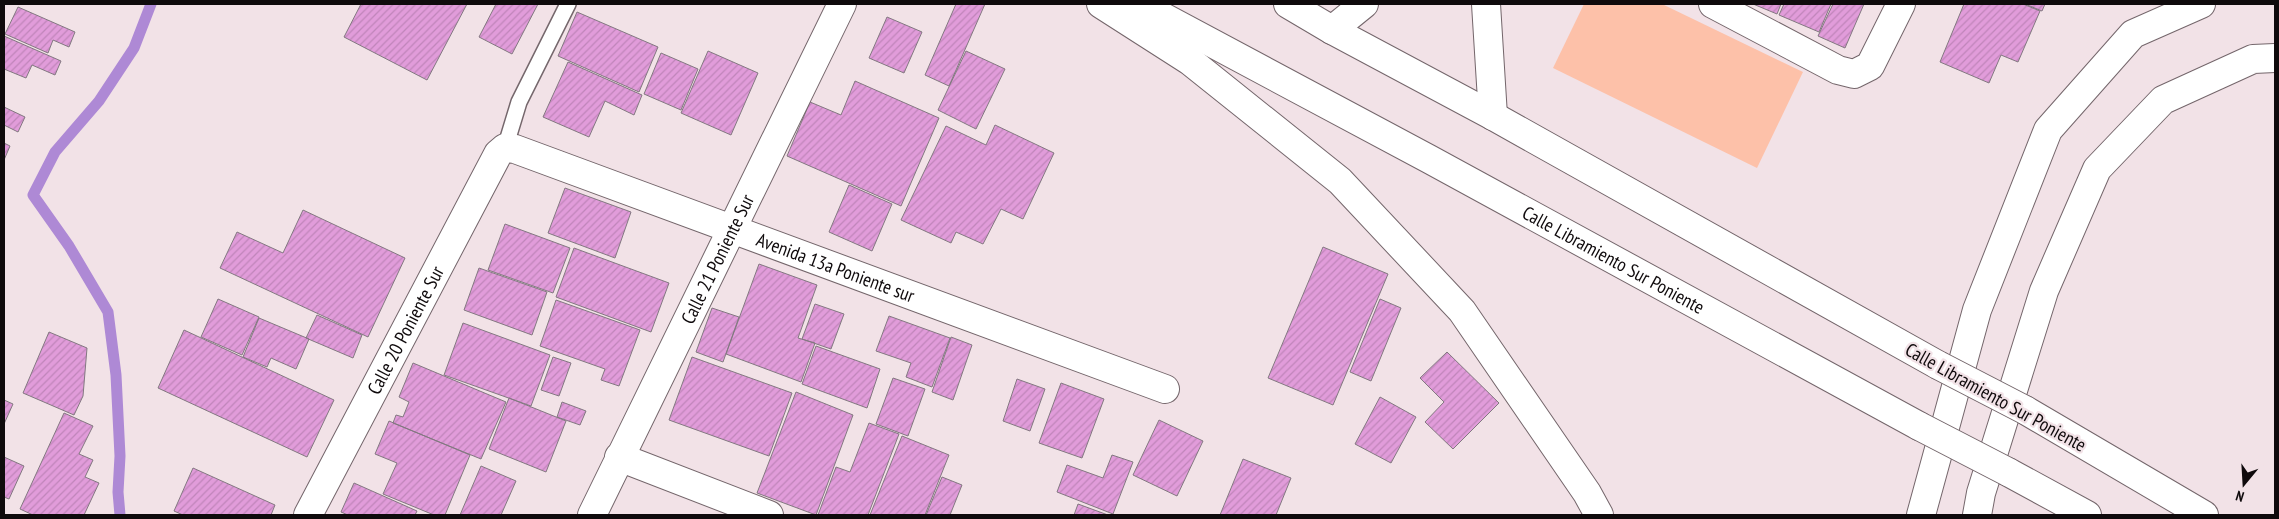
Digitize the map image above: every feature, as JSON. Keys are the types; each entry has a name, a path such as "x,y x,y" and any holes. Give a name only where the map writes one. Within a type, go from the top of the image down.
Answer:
{"main road":[{"name":"Calle 21 Poniente Sur","path":"592,515 842,4"},
{"path":"1101,4 1190,61 1340,182 1462,311 1587,493 1599,515"},
{"name":"Calle Libramiento Sur Poniente","path":"1139,4 2087,515"},
{"name":"Calle Libramiento Sur Poniente","path":"1288,4 1332,30 1493,116 1938,365 2025,410 2204,515"},
{"path":"1332,30 1364,4"},
{"path":"1486,4 1493,116"},
{"path":"1713,4 1838,70 1854,74 1870,66 1901,4"},
{"path":"1921,515 1977,310 2048,130 2132,34 2201,4"},
{"path":"1977,515 1981,493 2044,291 2097,169 2163,100 2253,59 2275,58"},
{"name":"Avenida 13a Poniente sur","path":"505,148 515,149 733,228 1165,389"},
{"name":"Calle 20 Poniente Sur","path":"308,515 498,154 505,148"},
{"path":"619,457 769,515"}],"lane":[{"path":"505,148 519,102 568,4"}],"shaded area":[{"path":"1584,4 1662,4 1803,72 1757,168 1553,68"}],"building":[{"path":"361,4 467,4 427,80 344,37"},
{"path":"496,4 538,4 512,54 479,37"},
{"path":"956,4 985,4 949,86 925,75"},
{"path":"1753,4 1781,4 1777,14"},
{"path":"1784,4 1831,4 1819,32 1779,15"},
{"path":"1833,4 1864,4 1845,48 1818,36"},
{"path":"1964,4 2023,4 2040,11 2018,62 2001,55 1989,83 1940,62"},
{"path":"2025,4 2045,4 2042,11"},
{"path":"18,7 75,32 69,47 53,40 48,53 5,34"},
{"path":"577,12 658,47 639,92 558,56"},
{"path":"887,17 922,32 904,73 869,58"},
{"path":"4,36 61,61 55,75 32,65 26,78 4,69"},
{"path":"708,51 758,73 731,135 681,113"},
{"path":"966,51 1005,69 976,129 938,110"},
{"path":"661,53 698,69 681,110 644,94"},
{"path":"568,62 642,95 634,115 605,101 589,137 543,117"},
{"path":"855,81 939,118 901,206 787,156 810,102 841,115"},
{"path":"4,107 25,117 18,132 4,125"},
{"path":"995,125 1054,153 1023,219 1001,209 983,244 956,232 951,243 901,220 946,126 986,145"},
{"path":"4,143 10,146 4,160"},
{"path":"849,185 892,204 872,251 829,232"},
{"path":"565,188 631,212 615,258 548,233"},
{"path":"303,210 405,258 368,337 220,268 237,232 283,253"},
{"path":"505,224 570,248 553,293 488,270"},
{"path":"1323,247 1388,274 1333,405 1268,378"},
{"path":"574,248 669,283 651,332 556,297"},
{"path":"759,264 817,285 798,338 815,343 801,382 726,354"},
{"path":"479,268 547,292 532,335 464,310"},
{"path":"218,299 259,317 242,355 201,337"},
{"path":"1380,299 1401,308 1371,381 1350,372"},
{"path":"556,300 640,330 619,386 601,380 605,369 540,346"},
{"path":"815,304 844,314 831,349 802,339"},
{"path":"712,308 739,317 723,362 696,352"},
{"path":"317,315 362,335 353,358 306,338"},
{"path":"889,316 950,338 932,387 906,377 911,363 876,351"},
{"path":"259,318 309,339 296,369 271,358 267,367 243,357"},
{"path":"463,323 550,355 531,406 444,375"},
{"path":"184,330 334,400 307,457 158,388"},
{"path":"49,332 87,348 83,396 74,415 23,393"},
{"path":"951,337 972,345 953,400 932,392"},
{"path":"816,346 880,369 867,408 802,384"},
{"path":"1447,352 1499,403 1453,449 1425,422 1444,402 1420,378"},
{"path":"553,357 571,363 559,396 541,390"},
{"path":"692,357 792,393 769,456 669,420"},
{"path":"413,363 506,402 481,459 393,423 396,415 403,417 409,402 399,397"},
{"path":"893,378 925,389 908,436 876,424"},
{"path":"1017,379 1045,389 1030,431 1003,421"},
{"path":"1061,383 1104,399 1082,458 1039,443"},
{"path":"796,392 853,415 816,515 757,493"},
{"path":"1380,397 1416,417 1391,463 1355,444"},
{"path":"509,398 566,421 546,472 489,449"},
{"path":"4,400 13,404 4,424"},
{"path":"562,402 586,411 580,425 557,417"},
{"path":"64,413 93,426 79,454 93,460 85,477 99,483 84,515 33,515 20,509"},
{"path":"1159,420 1203,441 1177,496 1133,475"},
{"path":"389,421 470,455 445,515 434,515 383,494 397,463 375,454"},
{"path":"869,423 899,434 868,515 818,515 836,467 850,472"},
{"path":"902,436 949,455 925,515 870,515"},
{"path":"1112,455 1133,462 1113,514 1057,492 1067,465 1103,478"},
{"path":"4,457 24,466 9,499 4,497"},
{"path":"1243,459 1291,478 1276,515 1220,515"},
{"path":"481,466 516,481 501,515 460,515"},
{"path":"193,468 275,505 271,515 183,515 174,511"},
{"path":"942,477 962,485 950,515 926,515"},
{"path":"354,483 417,511 415,515 348,515 341,512"},
{"path":"1078,504 1108,515 1074,515"}],"waterway":[{"path":"120,515 118,492 120,456 116,375 108,312 69,246 33,195 55,152 99,101 134,48 151,4"}]}
